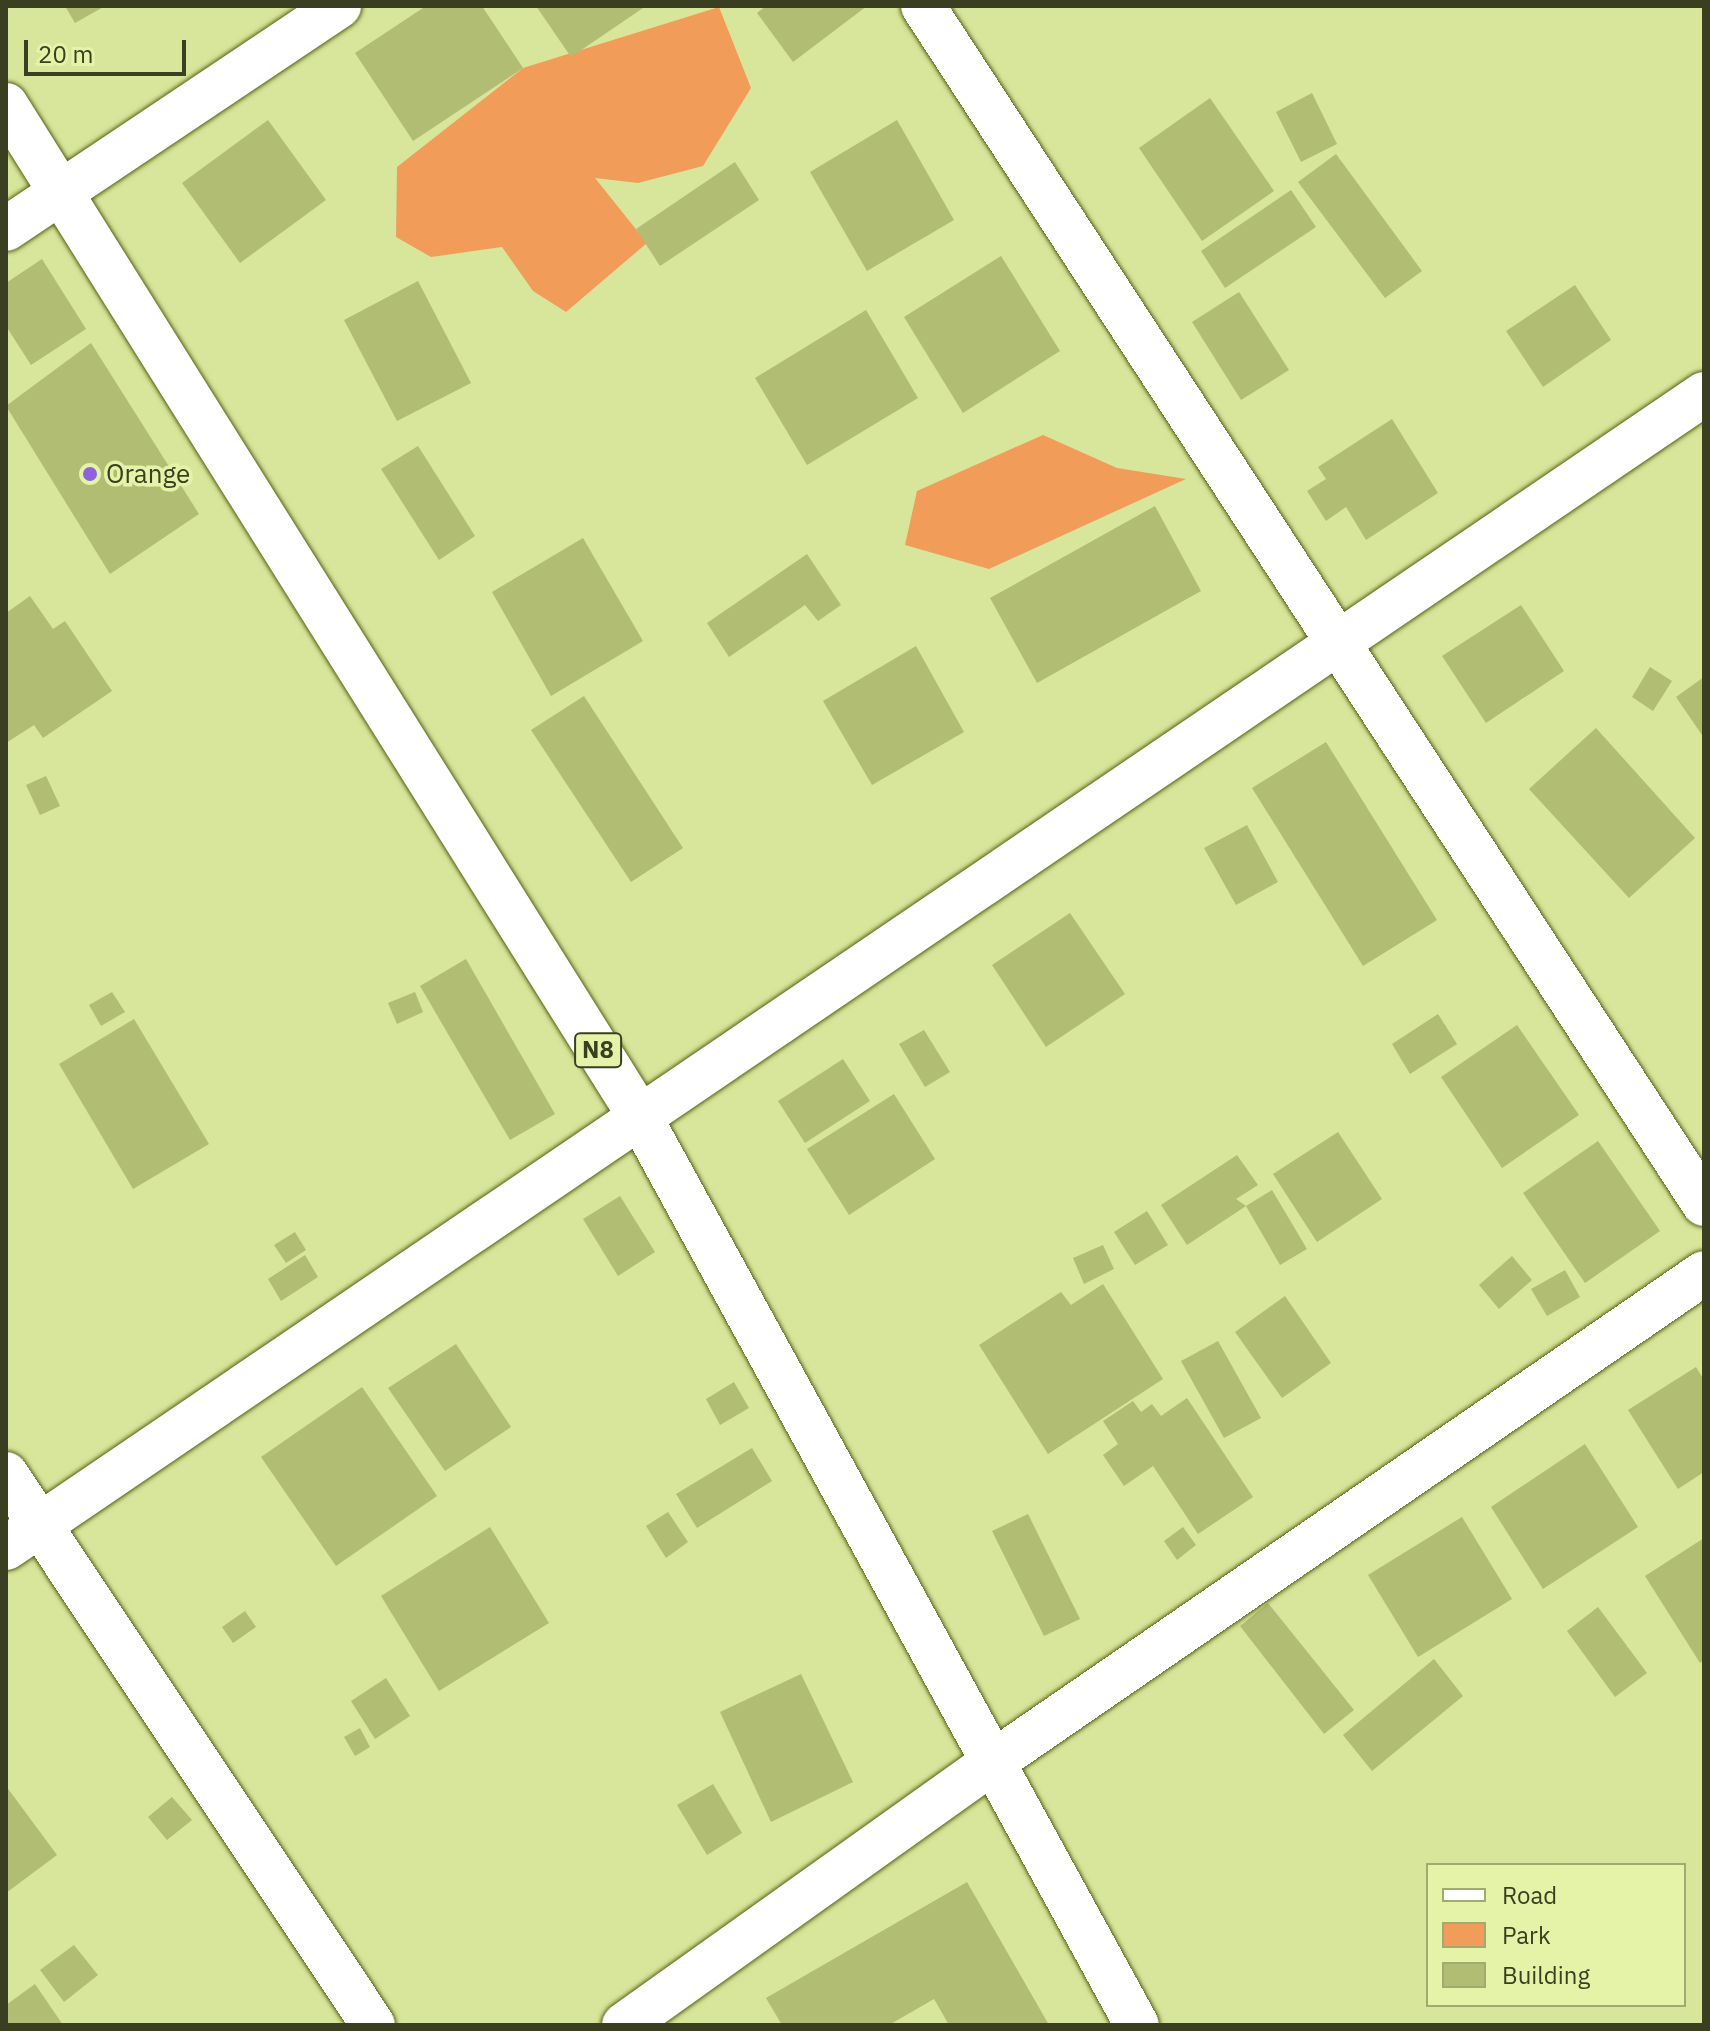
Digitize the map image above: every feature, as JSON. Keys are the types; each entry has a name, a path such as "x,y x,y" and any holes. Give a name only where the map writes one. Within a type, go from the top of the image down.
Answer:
{"street":[{"path":"6,229 339,6"},
{"path":"923,6 1704,1204"},
{"name":"N8","path":"6,105 640,1117 996,1760 1137,2025"},
{"path":"23,1536 1336,641 1704,394"},
{"path":"624,2025 996,1760 1704,1273"},
{"path":"6,1474 23,1536 373,2025"}],"green space":[{"path":"719,7 751,88 703,166 638,183 595,178 647,243 566,312 533,291 502,247 431,257 396,237 397,167 523,68"},
{"path":"1043,435 1117,468 1186,479 989,569 905,545 917,491"}],"building":[{"path":"65,6 105,6 75,23"},
{"path":"426,6 482,6 523,68 413,141 355,53"},
{"path":"536,6 646,6 571,57"},
{"path":"766,6 867,6 793,62 757,13"},
{"path":"1312,93 1337,144 1301,162 1276,112"},
{"path":"1210,98 1274,191 1202,241 1139,148"},
{"path":"268,120 326,200 240,263 182,183"},
{"path":"897,120 954,220 867,271 810,172"},
{"path":"1336,154 1422,271 1385,298 1298,182"},
{"path":"735,162 759,200 660,266 636,229"},
{"path":"1291,190 1316,227 1225,288 1201,251"},
{"path":"1001,256 1060,351 963,413 904,317"},
{"path":"42,259 86,329 31,365 6,326 6,283"},
{"path":"418,281 471,383 397,421 344,320"},
{"path":"1575,285 1611,340 1543,387 1506,331"},
{"path":"1239,292 1289,370 1241,400 1192,322"},
{"path":"866,310 918,398 807,465 755,378"},
{"path":"91,343 199,514 110,574 6,406"},
{"path":"1392,419 1438,493 1366,540 1346,507 1326,521 1307,491 1326,479 1318,467"},
{"path":"418,446 475,536 439,560 381,469"},
{"path":"1155,506 1201,591 1037,683 990,598"},
{"path":"583,538 643,641 551,696 492,592"},
{"path":"807,554 841,605 818,621 805,605 729,657 707,623"},
{"path":"30,596 53,629 65,621 112,691 43,738 34,725 6,743 6,613"},
{"path":"1521,605 1564,671 1486,723 1442,656"},
{"path":"916,646 964,732 872,785 823,701"},
{"path":"1650,667 1672,681 1653,711 1632,697"},
{"path":"1704,677 1704,738 1676,697"},
{"path":"584,696 683,848 631,882 531,730"},
{"path":"1596,728 1695,838 1629,898 1529,789"},
{"path":"1326,742 1437,920 1363,966 1252,788"},
{"path":"46,776 60,806 40,815 26,785"},
{"path":"1247,825 1278,882 1236,905 1204,848"},
{"path":"1070,913 1125,994 1046,1047 992,965"},
{"path":"466,959 555,1114 510,1140 420,986"},
{"path":"112,992 125,1012 101,1026 89,1005"},
{"path":"415,992 423,1012 397,1024 388,1003"},
{"path":"1438,1014 1457,1044 1410,1074 1392,1044"},
{"path":"134,1019 209,1144 133,1189 59,1064"},
{"path":"1517,1025 1579,1115 1502,1168 1441,1077"},
{"path":"924,1030 950,1072 925,1087 899,1044"},
{"path":"843,1059 870,1101 805,1143 778,1101"},
{"path":"894,1094 935,1159 849,1215 807,1149"},
{"path":"1338,1132 1382,1199 1317,1242 1273,1174"},
{"path":"1598,1141 1660,1231 1585,1283 1523,1193"},
{"path":"1237,1155 1258,1185 1236,1199 1246,1206 1187,1245 1161,1205"},
{"path":"1272,1190 1307,1249 1280,1265 1246,1206"},
{"path":"620,1196 655,1252 618,1276 583,1219"},
{"path":"1147,1211 1168,1245 1135,1265 1114,1232"},
{"path":"295,1232 306,1250 286,1263 274,1245"},
{"path":"1103,1245 1114,1269 1084,1284 1073,1258"},
{"path":"305,1255 318,1277 281,1301 268,1279"},
{"path":"1512,1256 1532,1280 1499,1309 1479,1285"},
{"path":"1565,1270 1580,1297 1547,1316 1531,1289"},
{"path":"1103,1284 1163,1379 1048,1454 979,1345 1061,1292 1071,1305"},
{"path":"1285,1296 1331,1363 1282,1398 1235,1332"},
{"path":"1218,1341 1261,1418 1224,1438 1181,1361"},
{"path":"456,1344 511,1427 445,1471 388,1388"},
{"path":"1696,1367 1704,1380 1704,1472 1678,1489 1628,1410"},
{"path":"734,1382 749,1408 720,1425 706,1399"},
{"path":"362,1387 437,1496 336,1566 261,1457"},
{"path":"1187,1398 1253,1497 1198,1534 1153,1466 1124,1486 1103,1455 1118,1444 1103,1421 1133,1401 1141,1412 1152,1404 1161,1416"},
{"path":"1585,1444 1638,1527 1543,1589 1491,1507"},
{"path":"752,1448 772,1481 697,1528 676,1494"},
{"path":"668,1512 688,1542 666,1558 646,1526"},
{"path":"1028,1514 1080,1619 1044,1636 992,1531"},
{"path":"1462,1517 1512,1599 1418,1657 1368,1575"},
{"path":"490,1527 549,1623 439,1691 381,1596"},
{"path":"1183,1527 1196,1545 1177,1560 1164,1541"},
{"path":"1704,1538 1704,1660 1700,1663 1645,1576"},
{"path":"1268,1603 1354,1710 1324,1734 1240,1626"},
{"path":"1598,1607 1647,1673 1615,1697 1567,1631"},
{"path":"245,1611 256,1627 233,1643 222,1627"},
{"path":"1434,1659 1463,1696 1372,1771 1343,1735"},
{"path":"801,1674 853,1782 771,1822 720,1712"},
{"path":"386,1678 410,1716 375,1739 351,1701"},
{"path":"360,1728 370,1747 355,1756 344,1737"},
{"path":"713,1784 742,1833 707,1855 677,1805"},
{"path":"6,1786 57,1855 6,1893"},
{"path":"172,1797 192,1820 167,1840 148,1817"},
{"path":"967,1882 1049,2025 949,2025 934,1999 889,2025 782,2025 766,1998"},
{"path":"74,1945 98,1975 64,2002 40,1970"},
{"path":"35,1984 63,2025 6,2025 6,2005"}],"place":[{"name":"Orange","path":"90,474"}]}
